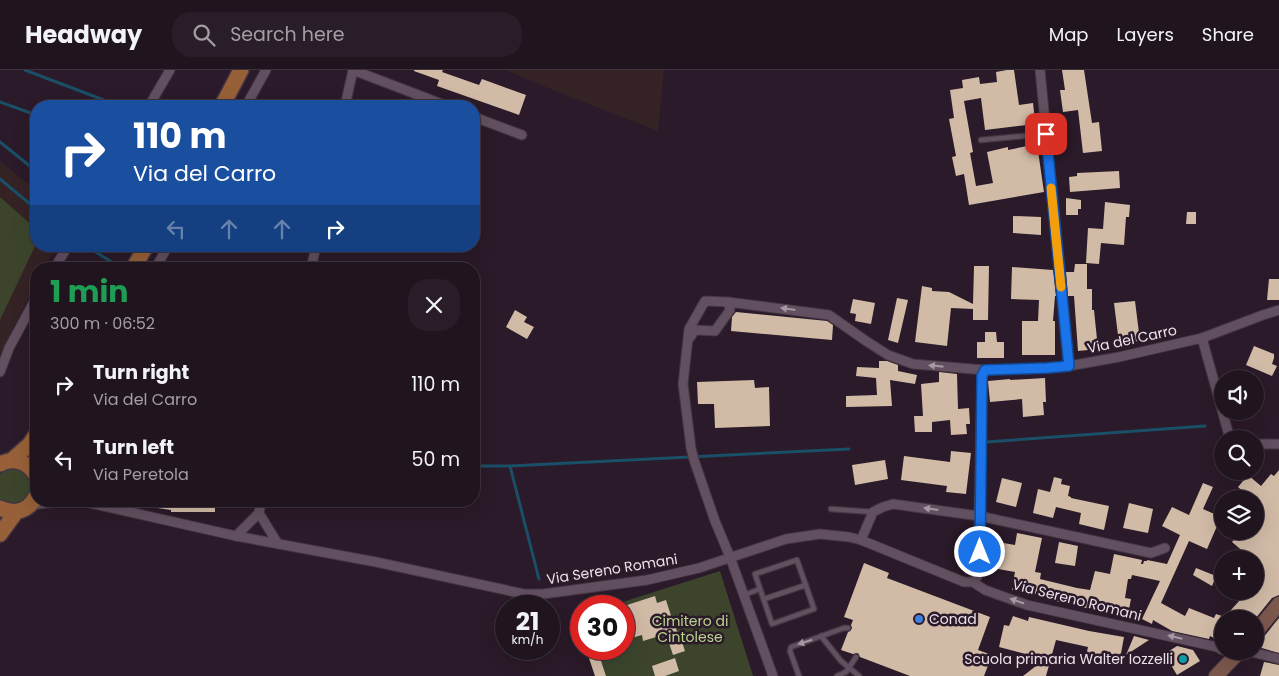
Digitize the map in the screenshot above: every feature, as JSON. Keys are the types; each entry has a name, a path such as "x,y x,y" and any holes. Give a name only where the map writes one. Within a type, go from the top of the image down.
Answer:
{"main road":[{"path":"225,100 241,70"},
{"path":"6,462 30,444"},
{"path":"6,462 20,462 30,466"},
{"path":"0,508 9,512 16,512 24,510 30,504"},
{"path":"0,534 16,512"}],"street":[{"path":"152,100 170,70"},
{"path":"249,100 266,70"},
{"path":"346,100 353,70 431,100"},
{"path":"1040,70 1069,366"},
{"path":"480,119 522,135"},
{"name":"Via del Carro","path":"688,342 689,328 705,301 728,302 829,315 888,355 913,364 985,370 1047,368 1119,357 1202,338 1279,310"},
{"path":"728,302 730,310 715,331 695,330 688,342 683,384 694,460 773,676"},
{"path":"0,372 9,348 30,309"},
{"path":"1202,338 1228,430"},
{"path":"973,582 980,570 979,516 982,376 985,370"},
{"path":"1264,444 1279,444"},
{"path":"861,540 873,512 883,506 893,504 979,516 1151,553 1165,548"},
{"name":"Via Sereno Romani","path":"113,507 236,536 376,562 524,594 543,594 647,580 699,568 786,538 836,535 861,540 894,552 964,582 973,582 985,590 1027,605 1214,647"},
{"path":"236,536 259,513 260,507"},
{"path":"259,513 278,544"},
{"path":"1264,622 1279,604"},
{"name":"Via Sereno Romani","path":"1264,657 1279,659"},
{"path":"1216,676 1228,660"}],"lane":[{"path":"981,140 1046,134"},
{"path":"831,509 873,512"},
{"path":"797,560 806,585 814,609 772,624 755,574 797,560"},
{"path":"764,599 806,585"},
{"path":"744,595 760,589"},
{"path":"799,676 790,651 791,647 848,628"},
{"path":"821,636 841,661 860,676"},
{"path":"837,676 850,668 856,657"}],"shaded area":[{"path":"505,70 664,70 658,131 560,93"},
{"path":"0,161 30,185 30,252 53,252 48,262 30,262 30,296 0,354"}],"green space":[{"path":"0,197 30,224 30,252 32,252 0,320"},
{"path":"9,469 20,471 27,476 30,484 30,492 26,499 19,504 11,505 0,500 0,474"},
{"name":"Cimitero di Cintolese","path":"720,571 753,676 595,676 590,660 635,660 635,598"}],"building":[{"path":"443,70 442,72 479,85 482,79 526,95 519,115 437,86 439,80 414,71"},
{"path":"1014,70 1019,105 1033,103 1035,121 1026,122 1027,125 985,130 981,98 964,101 973,152 970,153 976,186 993,183 987,152 1008,147 1008,150 1037,144 1044,192 969,205 964,174 956,176 952,157 956,156 949,119 954,118 950,90 963,88 962,80 979,77 980,84 997,82 996,72"},
{"path":"1062,70 1084,70 1092,123 1099,122 1102,151 1083,153 1078,110 1063,112 1060,90 1065,90"},
{"path":"1119,171 1120,188 1070,192 1069,177 1077,176 1077,173"},
{"path":"1066,198 1081,200 1081,209 1078,209 1078,215 1066,215"},
{"path":"1105,202 1130,205 1129,217 1126,217 1124,245 1101,243 1099,264 1086,263 1088,228 1103,229"},
{"path":"1187,212 1196,212 1196,224 1186,224"},
{"path":"1013,216 1041,217 1041,235 1013,233"},
{"path":"1075,264 1087,264 1087,289 1092,289 1092,310 1094,310 1098,349 1078,351 1074,296 1068,296 1066,272 1074,272"},
{"path":"974,266 989,266 988,320 973,320 973,309 951,308 947,346 915,342 922,286 932,288 932,291 949,292 973,304"},
{"path":"1012,267 1053,270 1056,296 1053,321 1055,321 1055,355 1022,355 1022,321 1038,321 1039,300 1011,299"},
{"path":"1269,279 1279,279 1279,300 1267,300"},
{"path":"897,298 908,300 898,343 888,340"},
{"path":"853,299 875,303 871,324 855,321 856,314 850,313"},
{"path":"1135,301 1140,341 1119,343 1114,303"},
{"path":"515,310 527,317 524,322 534,327 527,339 506,327"},
{"path":"736,312 827,321 833,325 832,340 731,331 732,317"},
{"path":"985,332 996,332 997,342 1004,342 1004,358 977,358 977,342 985,342"},
{"path":"1254,346 1274,354 1272,364 1277,366 1272,376 1264,373 1264,370 1258,370 1246,365"},
{"path":"879,361 887,361 898,365 898,371 917,375 915,384 890,380 892,406 846,407 846,396 877,395 876,378 856,376 857,367 879,368"},
{"path":"939,372 957,374 958,409 969,408 970,424 966,424 967,434 951,435 950,420 932,422 932,432 915,432 914,416 923,416 921,384 939,382"},
{"path":"1045,378 1046,402 1043,402 1044,415 1023,417 1022,399 990,402 988,381"},
{"path":"754,380 755,388 769,387 770,426 715,428 714,404 698,404 697,382"},
{"path":"951,451 971,453 966,494 946,492 947,486 901,480 904,456 950,462"},
{"path":"885,460 888,479 855,485 852,465"},
{"path":"1279,470 1279,595 1272,598 1262,610 1231,610 1240,600 1264,600 1264,550 1241,550 1232,542 1234,540 1264,540 1264,490 1242,490 1238,487 1244,480 1254,480 1261,486 1271,474 1274,476"},
{"path":"1054,477 1062,479 1061,484 1070,486 1068,496 1071,498 1109,506 1104,530 1079,524 1081,513 1056,507 1053,518 1033,513 1038,489 1050,492"},
{"path":"1002,478 1022,483 1016,507 996,502"},
{"path":"1203,483 1213,487 1203,509 1214,514 1214,533 1207,549 1189,541 1161,603 1185,616 1189,608 1214,618 1214,638 1210,636 1209,639 1172,631 1153,620 1152,624 1142,619 1160,581 1132,575 1131,579 1128,579 1125,598 1131,599 1129,609 1114,606 1113,614 1050,600 1051,596 1012,590 1016,577 1014,577 1015,572 987,567 992,541 1015,545 1017,533 1042,538 1035,572 1041,573 1040,579 1090,590 1095,571 1110,574 1114,554 1142,560 1141,564 1147,560 1167,564 1180,535 1162,526 1172,507 1189,515"},
{"path":"1129,503 1153,509 1148,533 1123,528"},
{"path":"151,507 215,507 215,512 171,512 171,510"},
{"path":"1059,542 1078,546 1075,566 1055,563"},
{"name":"Conad","path":"864,563 889,573 887,578 990,617 978,650 992,655 984,676 910,676 860,657 858,653 853,654 841,650 848,632 852,628 853,620 844,617"},
{"path":"1196,568 1214,575 1212,586 1193,575"},
{"path":"655,596 657,603 666,600 685,651 673,655 666,634 643,641 642,635 635,637 635,602"},
{"path":"1013,616 1028,621 1029,617 1124,637 1120,659 1116,662 1086,656 1088,647 1056,640 1046,676 1023,676 1045,659 999,647 1004,625 1009,626"},
{"path":"1279,618 1279,653 1264,649 1264,637"},
{"path":"1134,636 1149,640 1126,655"},
{"name":"Scuola primaria Walter Iozzelli","path":"1177,646 1193,650 1200,661 1177,675 1166,657 1168,656 1166,653"},
{"path":"675,658 679,671 665,676 655,676 652,666"},
{"path":"590,660 601,660 606,676 595,676"},
{"path":"1264,662 1279,665 1279,676 1260,676"}],"waterway":[{"path":"25,70 104,100"},
{"path":"0,102 30,113"},
{"path":"0,142 30,166"},
{"path":"0,179 30,204"},
{"path":"96,252 112,262"},
{"path":"986,442 1205,426"},
{"path":"510,466 849,449"},
{"path":"480,466 510,466 539,579"}],"slow traffic":[{"path":"1051,188 1061,287"}],"place":[{"name":"Conad","path":"919,619"},
{"name":"Scuola primaria Walter Iozzelli","path":"1183,659"}],"route":[{"path":"980,552 982,376 985,370 1069,366 1046,134"}]}
